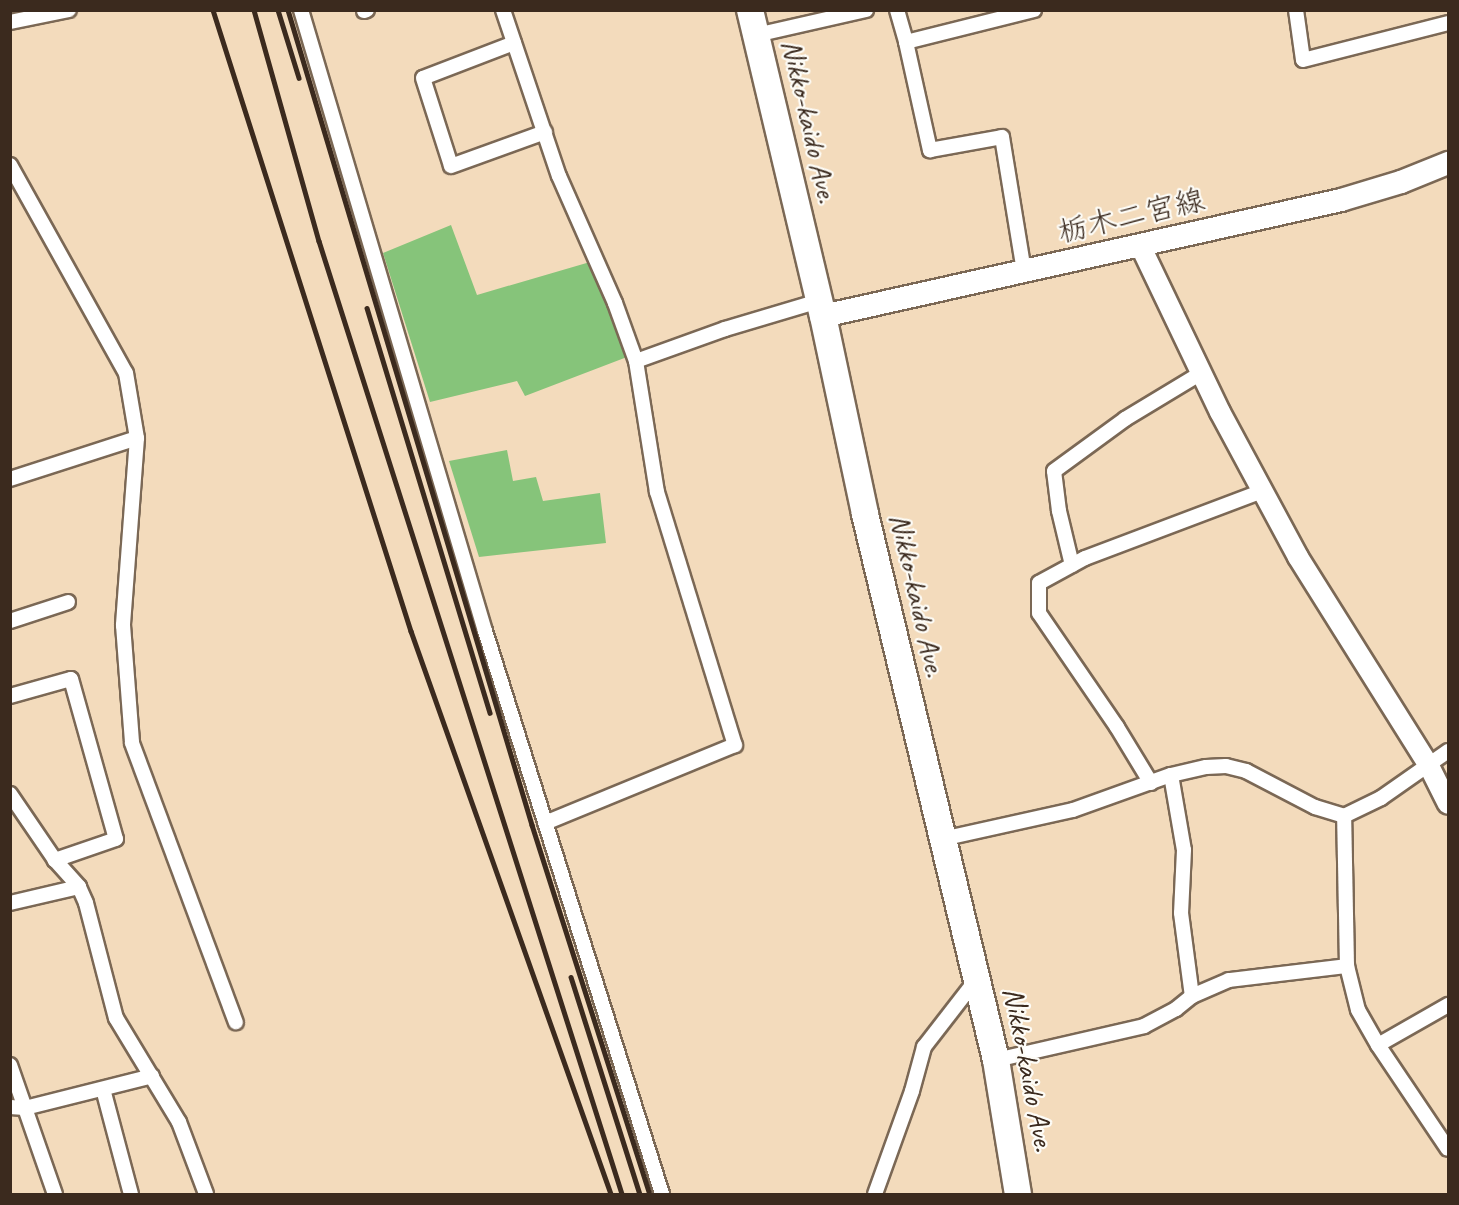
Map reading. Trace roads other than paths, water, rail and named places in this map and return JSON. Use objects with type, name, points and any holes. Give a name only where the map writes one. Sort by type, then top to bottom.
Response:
[{"type":"highway","name":"Nikko-kaido Ave.","points":[[750,10],[821,308],[848,442],[996,1060],[1018,1194]]},
{"type":"main road","name":"栃木二宮線","points":[[821,308],[1024,271],[1341,200],[1401,182],[1449,162]]},
{"type":"street","points":[[10,22],[69,10]]},
{"type":"street","points":[[301,10],[545,823],[662,1194]]},
{"type":"street","points":[[503,10],[559,176],[615,303],[636,361],[657,492],[735,745],[545,823]]},
{"type":"street","points":[[756,35],[866,10]]},
{"type":"street","points":[[897,10],[930,150],[1002,137],[1024,271]]},
{"type":"street","points":[[906,42],[1034,10]]},
{"type":"street","points":[[1296,10],[1303,60],[1449,23]]},
{"type":"street","points":[[514,43],[423,78],[452,166],[545,132]]},
{"type":"street","points":[[10,165],[126,373],[137,438],[123,625],[132,743],[236,1022]]},
{"type":"street","points":[[1140,245],[1201,373],[1304,567],[1429,766],[1449,804]]},
{"type":"street","points":[[636,361],[725,329],[821,308]]},
{"type":"street","points":[[1072,565],[1059,511],[1054,471],[1125,419],[1201,373]]},
{"type":"street","points":[[10,478],[137,438]]},
{"type":"street","points":[[1151,783],[1117,727],[1039,613],[1039,584],[1072,565],[1262,491]]},
{"type":"street","points":[[10,621],[68,602]]},
{"type":"street","points":[[10,696],[70,679],[116,839],[55,860]]},
{"type":"street","points":[[942,839],[1065,813],[1171,775],[1206,767],[1237,768],[1315,807],[1344,816],[1381,798],[1449,751]]},
{"type":"street","points":[[1171,775],[1184,849],[1181,913],[1192,996]]},
{"type":"street","points":[[10,794],[15,811],[79,887],[86,903],[116,1018],[179,1122],[206,1194]]},
{"type":"street","points":[[1344,816],[1347,966],[1358,1010],[1378,1045],[1449,1149]]},
{"type":"street","points":[[10,903],[79,887]]},
{"type":"street","points":[[996,1060],[1144,1026],[1176,1009],[1192,996],[1229,980],[1347,966]]},
{"type":"street","points":[[875,1194],[912,1091],[924,1047],[977,978]]},
{"type":"street","points":[[1378,1045],[1449,1005]]},
{"type":"street","points":[[10,1065],[55,1194]]},
{"type":"street","points":[[10,1107],[25,1108],[152,1076]]},
{"type":"street","points":[[103,1089],[131,1194]]},
{"type":"railway","points":[[213,10],[411,631],[611,1194]]},
{"type":"railway","points":[[254,10],[319,241],[622,1194]]},
{"type":"railway","points":[[278,10],[299,78]]},
{"type":"railway","points":[[288,10],[532,825],[650,1194]]},
{"type":"railway","points":[[367,308],[490,713]]},
{"type":"railway","points":[[571,977],[640,1194]]}]
